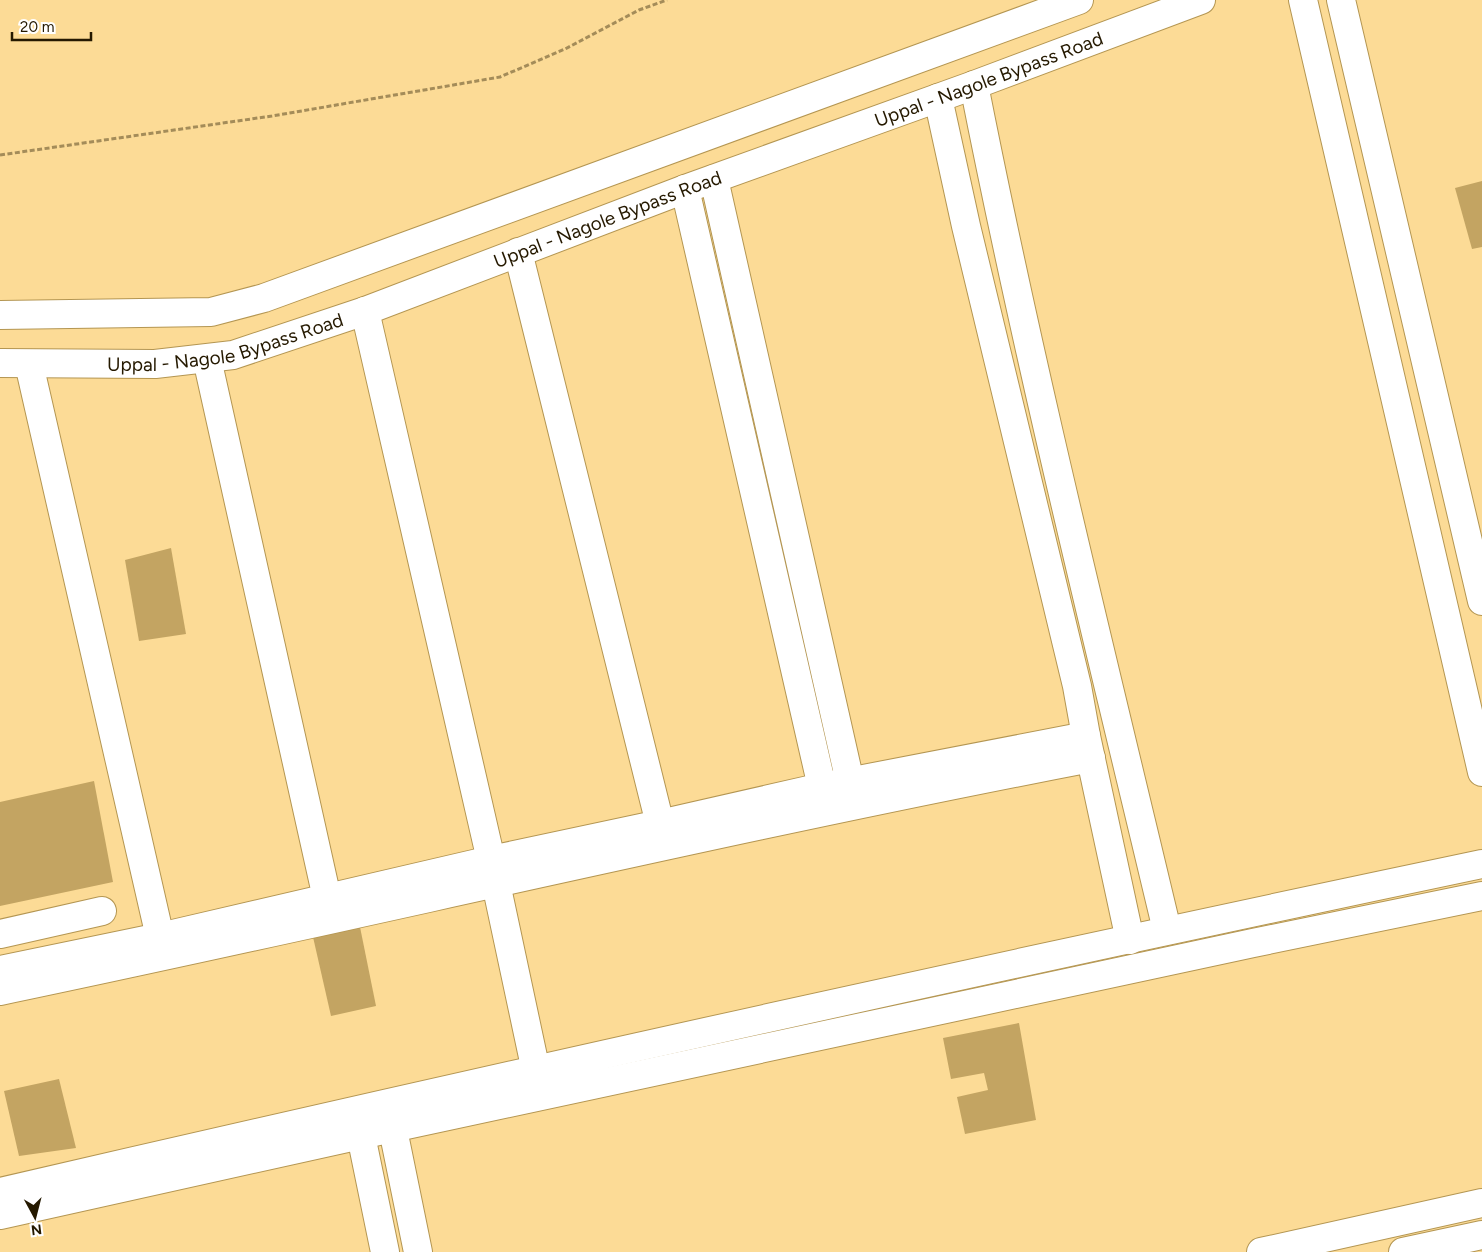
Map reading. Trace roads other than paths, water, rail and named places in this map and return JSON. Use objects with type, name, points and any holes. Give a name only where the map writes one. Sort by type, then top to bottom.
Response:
[{"type":"street","name":"Uppal - Nagole Bypass Road","points":[[0,314],[211,312],[264,298],[1079,0]]},
{"type":"street","name":"Uppal - Nagole Bypass Road","points":[[0,363],[155,364],[206,359],[251,350],[365,311],[685,189],[974,86],[1200,0]]},
{"type":"street","points":[[1303,0],[1482,772]]},
{"type":"street","points":[[1341,0],[1482,601]]},
{"type":"street","points":[[974,86],[1001,220],[1167,930]]},
{"type":"street","points":[[938,98],[966,226],[1077,686],[1130,940]]},
{"type":"street","points":[[714,179],[850,782]]},
{"type":"street","points":[[685,189],[822,787]]},
{"type":"street","points":[[518,252],[660,824]]},
{"type":"street","points":[[365,311],[493,871],[536,1071]]},
{"type":"street","points":[[206,359],[327,898]]},
{"type":"street","points":[[29,364],[160,937]]},
{"type":"street","points":[[0,991],[493,871],[660,824],[822,787],[1089,747]]},
{"type":"street","points":[[0,970],[160,937],[327,898],[493,871],[937,787],[1089,747]]},
{"type":"street","points":[[390,1115],[536,1071],[957,976],[1130,940],[1167,930],[1482,864]]},
{"type":"street","points":[[0,1192],[1482,896]]},
{"type":"street","points":[[0,934],[102,911]]},
{"type":"street","points":[[390,1115],[418,1252]]},
{"type":"street","points":[[0,1215],[358,1122]]},
{"type":"street","points":[[358,1122],[385,1252]]},
{"type":"street","points":[[1261,1252],[1482,1203]]},
{"type":"street","points":[[1403,1252],[1482,1235]]}]
